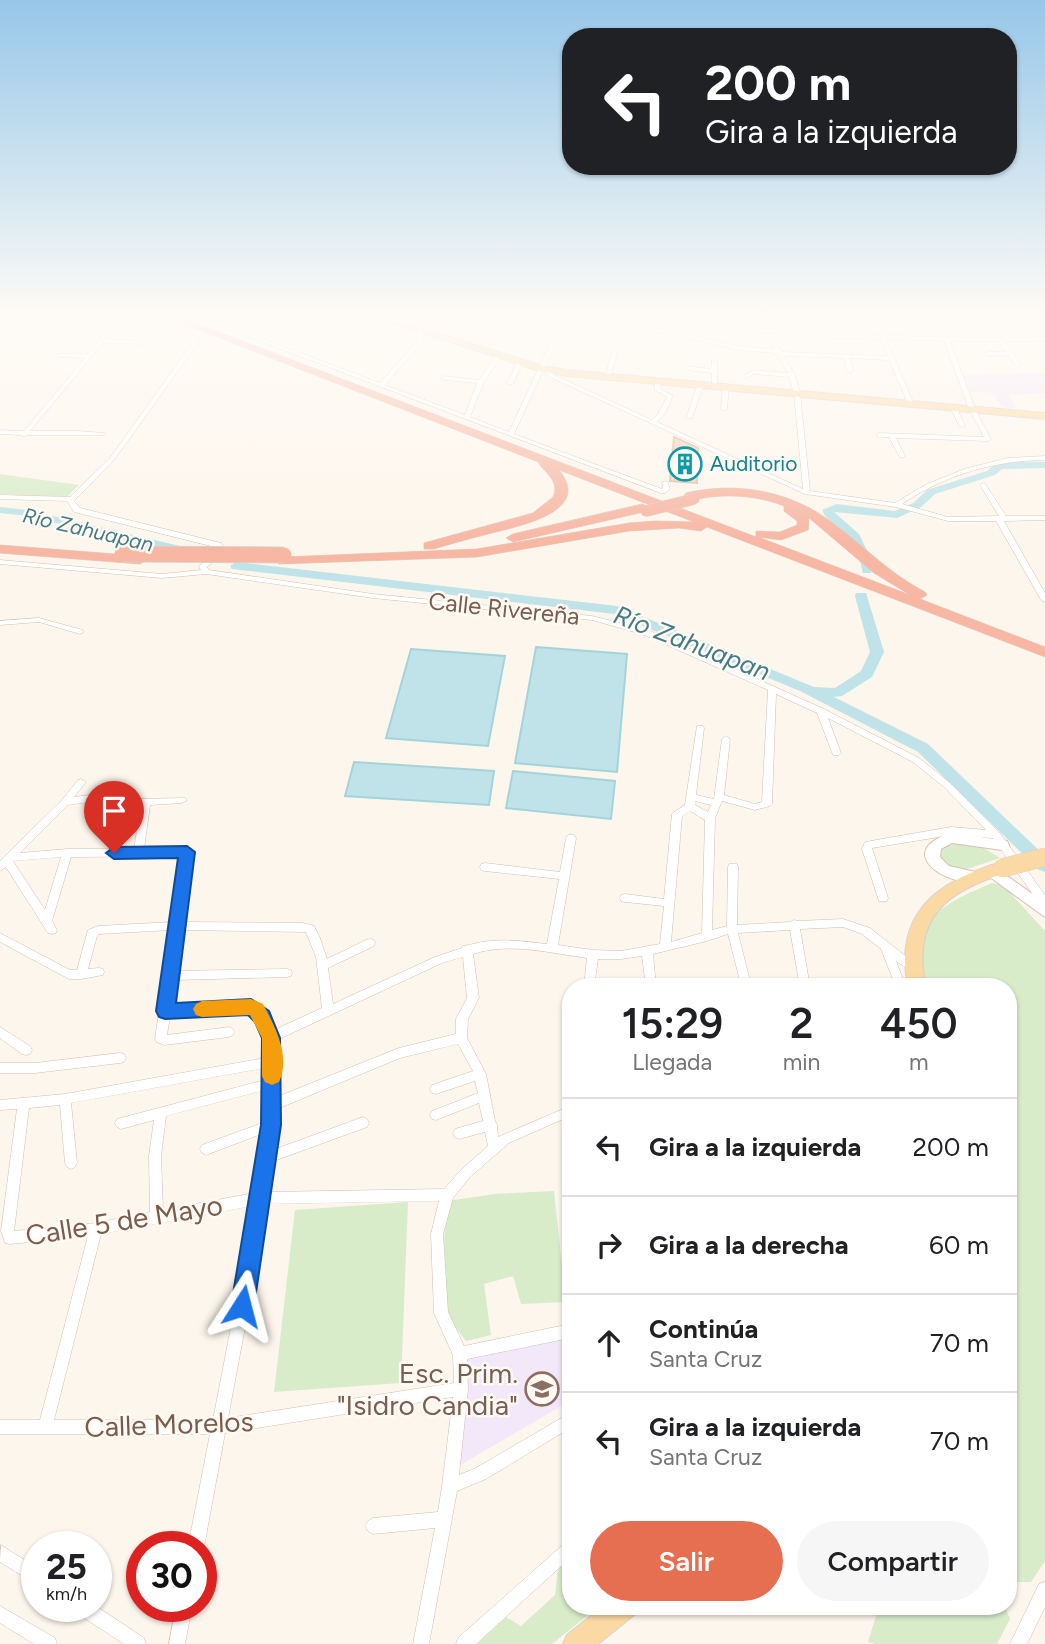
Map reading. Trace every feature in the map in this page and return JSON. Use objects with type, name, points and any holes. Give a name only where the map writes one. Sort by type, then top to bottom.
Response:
[{"type":"highway","points":[[363,391],[536,457],[1045,640]]},
{"type":"highway","points":[[367,391],[755,536],[1045,652]]},
{"type":"highway","points":[[391,551],[460,539],[538,516],[552,508],[561,499],[564,487],[555,473],[536,457]]},
{"type":"highway","points":[[450,553],[504,544],[718,491],[740,491],[783,500],[828,525],[881,572],[922,596]]},
{"type":"highway","points":[[0,549],[162,560],[284,558],[504,550],[663,525],[694,526],[755,536],[781,536],[803,527],[804,520],[796,511],[758,498],[724,495],[692,497]]},
{"type":"highway","points":[[0,543],[122,554],[284,558],[476,545],[644,509]]},
{"type":"main road","points":[[772,391],[1045,416]]},
{"type":"main road","points":[[975,877],[945,871],[933,858],[934,846],[951,838],[999,840]]},
{"type":"main road","points":[[915,978],[917,928],[933,906],[953,889],[975,877],[1045,857]]},
{"type":"main road","points":[[997,869],[1045,911]]},
{"type":"main road","points":[[576,1644],[613,1615]]},
{"type":"street","points":[[24,435],[60,391]]},
{"type":"street","points":[[0,498],[70,500],[112,459],[161,391]]},
{"type":"street","points":[[394,391],[663,492],[667,489],[665,482]]},
{"type":"street","points":[[467,417],[478,391]]},
{"type":"street","points":[[511,435],[532,391]]},
{"type":"street","points":[[591,391],[807,493],[898,505],[948,519],[1045,518]]},
{"type":"street","points":[[653,422],[661,415],[670,396],[659,391]]},
{"type":"street","points":[[689,418],[699,391]]},
{"type":"street","points":[[722,391],[724,409]]},
{"type":"street","points":[[905,391],[911,404]]},
{"type":"street","points":[[879,435],[988,439],[965,391]]},
{"type":"street","points":[[797,393],[807,493]]},
{"type":"street","points":[[954,408],[962,426]]},
{"type":"street","points":[[0,432],[24,435],[72,431],[103,434]]},
{"type":"street","points":[[892,436],[902,456]]},
{"type":"street","points":[[898,505],[925,486],[995,463],[1021,457],[1045,458]]},
{"type":"street","points":[[983,485],[1045,600]]},
{"type":"street","points":[[70,500],[76,510],[218,545],[222,550],[203,567],[205,572]]},
{"type":"street","name":"Calle Rivereña","points":[[0,562],[162,576],[205,572],[373,596],[592,618],[645,632],[821,711],[916,760],[947,785],[999,840],[1045,903]]},
{"type":"street","points":[[0,623],[38,620],[80,632]]},
{"type":"street","points":[[665,948],[677,814],[691,802],[716,800],[755,807],[767,804],[772,690]]},
{"type":"street","points":[[821,711],[836,753]]},
{"type":"street","points":[[691,802],[700,728]]},
{"type":"street","points":[[707,937],[710,818],[716,800],[726,738]]},
{"type":"street","points":[[6,862],[81,782]]},
{"type":"street","points":[[65,802],[82,798],[114,801],[182,800]]},
{"type":"street","points":[[138,853],[146,801]]},
{"type":"street","points":[[691,802],[710,818]]},
{"type":"street","points":[[884,898],[867,849],[873,843],[951,831],[999,840]]},
{"type":"street","points":[[552,948],[570,838]]},
{"type":"street","points":[[6,862],[67,853],[187,852],[161,1039],[229,1032]]},
{"type":"street","points":[[6,862],[49,926],[67,853]]},
{"type":"street","points":[[485,867],[563,876]]},
{"type":"street","points":[[733,867],[732,929],[744,977]]},
{"type":"street","points":[[625,898],[668,903]]},
{"type":"street","points":[[271,1038],[467,949],[511,944],[593,954],[647,951],[732,929],[843,922],[866,932],[913,968]]},
{"type":"street","points":[[794,923],[803,978]]},
{"type":"street","points":[[81,975],[94,931],[176,926],[310,929],[322,966],[328,1010]]},
{"type":"street","points":[[0,937],[69,975],[99,972]]},
{"type":"street","points":[[322,966],[370,943]]},
{"type":"street","points":[[885,946],[897,978]]},
{"type":"street","points":[[467,949],[473,998],[462,1019],[461,1038],[480,1074],[494,1148]]},
{"type":"street","points":[[647,951],[650,978]]},
{"type":"street","points":[[590,978],[593,954]]},
{"type":"street","points":[[169,976],[287,973]]},
{"type":"street","points":[[165,1011],[251,1007],[262,1017],[271,1038],[271,1125],[199,1531]]},
{"type":"street","points":[[0,1032],[26,1050]]},
{"type":"street","points":[[272,1105],[399,1053],[461,1038]]},
{"type":"street","points":[[0,1068],[35,1068],[120,1058]]},
{"type":"street","points":[[0,1105],[65,1099],[271,1062]]},
{"type":"street","points":[[436,1089],[480,1074]]},
{"type":"street","points":[[121,1123],[272,1083]]},
{"type":"street","points":[[436,1115],[485,1095]]},
{"type":"street","points":[[65,1099],[71,1163]]},
{"type":"street","name":"Calle 5 de Mayo","points":[[24,1103],[7,1231],[9,1238],[96,1228],[260,1198],[447,1195]]},
{"type":"street","points":[[157,1217],[155,1156],[161,1112]]},
{"type":"street","points":[[421,1644],[450,1486],[461,1389],[460,1354],[441,1312],[437,1234],[447,1195],[505,1139],[562,1114]]},
{"type":"street","points":[[266,1158],[363,1123]]},
{"type":"street","points":[[206,1149],[271,1125]]},
{"type":"street","points":[[460,1133],[491,1125]]},
{"type":"street","points":[[45,1428],[96,1228]]},
{"type":"street","points":[[460,1354],[562,1333]]},
{"type":"street","name":"Calle Morelos","points":[[0,1427],[219,1427],[461,1389]]},
{"type":"street","points":[[450,1486],[481,1474],[562,1425]]},
{"type":"street","points":[[373,1526],[444,1519]]},
{"type":"street","points":[[1,1553],[21,1566]]},
{"type":"street","points":[[464,1644],[562,1555]]},
{"type":"street","points":[[1018,1644],[1045,1590]]},
{"type":"street","points":[[0,1614],[49,1644]]},
{"type":"street","points":[[105,1622],[138,1644]]},
{"type":"street","points":[[177,1644],[181,1622]]},
{"type":"shaded area","points":[[1045,391],[1045,393],[1007,395],[1017,408],[1002,407],[993,393],[970,392]]},
{"type":"shaded area","name":"Esc. Prim. \"Isidro Candia\"","points":[[562,1338],[562,1406],[455,1468],[465,1356]]},
{"type":"green space","points":[[0,474],[79,485],[66,498],[0,494]]},
{"type":"green space","points":[[958,843],[982,847],[1000,858],[967,869],[951,870],[939,860],[940,848]]},
{"type":"green space","points":[[992,883],[1003,885],[1045,931],[1045,1561],[1031,1582],[1017,1582],[1017,978],[921,978],[920,944],[926,927],[940,910]]},
{"type":"green space","points":[[554,1191],[562,1265],[562,1302],[521,1304],[513,1276],[484,1284],[491,1335],[466,1341],[448,1318],[444,1242],[447,1201],[495,1194]]},
{"type":"green space","points":[[408,1202],[401,1383],[274,1392],[295,1210]]},
{"type":"green space","points":[[562,1563],[562,1615],[588,1615],[552,1644],[477,1644],[506,1617],[521,1626],[555,1595],[558,1567]]},
{"type":"green space","points":[[876,1615],[1008,1615],[1010,1619],[997,1644],[868,1642]]},
{"type":"water","points":[[536,647],[627,654],[617,772],[515,763]]},
{"type":"water","points":[[411,649],[505,656],[488,746],[386,738]]},
{"type":"water","points":[[354,762],[494,771],[489,805],[345,796]]},
{"type":"water","points":[[513,771],[615,781],[611,819],[506,808]]},
{"type":"building","name":"Auditorio","points":[[674,437],[698,448],[697,483],[670,481]]},
{"type":"waterway","points":[[867,570],[868,565],[855,536],[845,525],[830,516],[828,510],[837,507],[897,515],[917,505],[931,492],[991,473],[999,466],[1045,465]]},
{"type":"waterway","name":"Río Zahuapan","points":[[0,510],[28,513],[176,549]]},
{"type":"waterway","name":"Río Zahuapan","points":[[236,566],[617,610],[805,688],[923,748],[1045,866]]},
{"type":"waterway","points":[[818,690],[837,693],[867,674],[877,652],[861,596]]},
{"type":"slow traffic","points":[[202,1009],[257,1009],[271,1038],[272,1076]]},
{"type":"place","name":"Auditorio","points":[[685,464]]},
{"type":"place","name":"Esc. Prim. \"Isidro Candia\"","points":[[542,1389]]},
{"type":"route","points":[[114,853],[187,852],[165,1011],[251,1007],[257,1009],[271,1038],[271,1125],[242,1306]]}]
